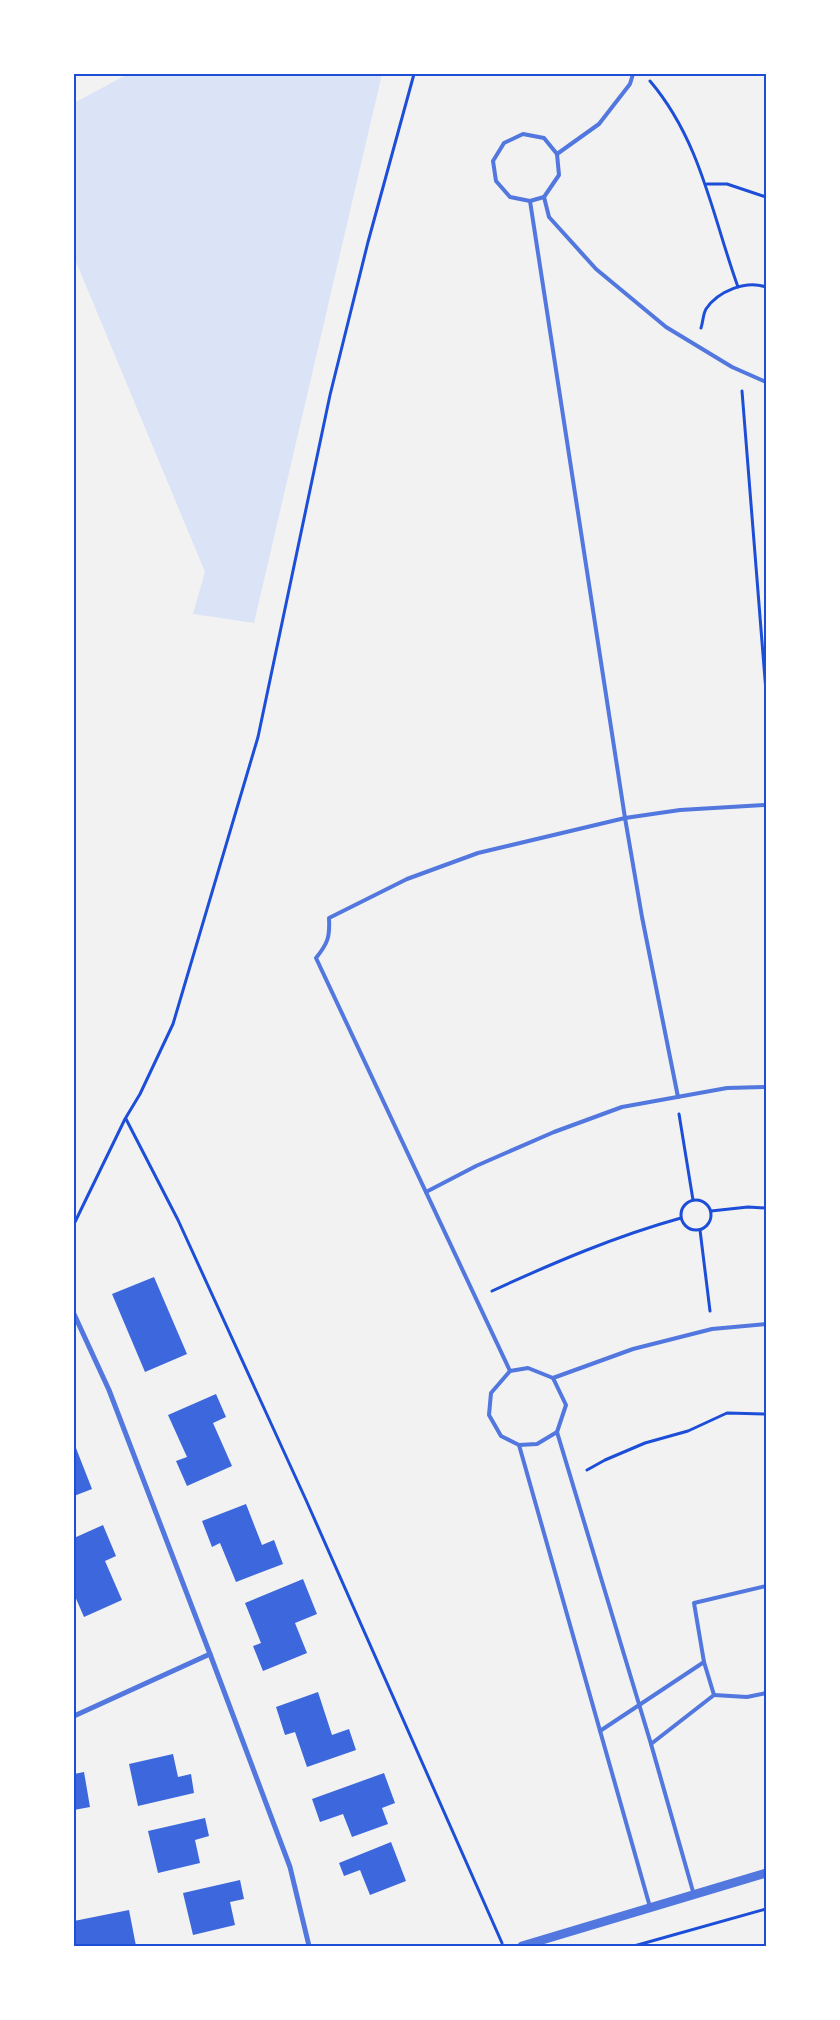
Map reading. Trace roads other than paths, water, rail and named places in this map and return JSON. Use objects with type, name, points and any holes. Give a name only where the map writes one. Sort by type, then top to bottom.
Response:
[{"type":"street","points":[[74,1314],[109,1390],[290,1868],[309,1946]]},
{"type":"street","points":[[74,1716],[210,1654]]},
{"type":"street","points":[[522,1946],[766,1873]]},
{"type":"lane","points":[[557,154],[599,124],[630,84],[633,74]]},
{"type":"lane","points":[[523,134],[544,138],[557,154],[559,175],[544,197],[530,201],[510,197],[496,181],[494,161],[497,155],[504,143],[523,134]]},
{"type":"lane","points":[[544,197],[549,217],[596,269],[666,327],[740,371],[766,382]]},
{"type":"lane","points":[[530,201],[625,818],[642,917],[678,1097]]},
{"type":"lane","points":[[510,1370],[316,958],[326,946],[329,933],[329,918],[407,879],[478,854],[625,818],[680,810],[766,805]]},
{"type":"lane","points":[[426,1192],[476,1166],[554,1132],[622,1107],[727,1088],[766,1087]]},
{"type":"lane","points":[[557,1432],[537,1444],[519,1445],[501,1436],[489,1415],[491,1393],[510,1370],[528,1368],[553,1378],[633,1349],[712,1329],[766,1324]]},
{"type":"lane","points":[[553,1378],[566,1405],[557,1432],[651,1744],[694,1896]]},
{"type":"lane","points":[[519,1445],[650,1907]]},
{"type":"lane","points":[[714,1696],[704,1662],[694,1603],[766,1586]]},
{"type":"lane","points":[[600,1730],[704,1662]]},
{"type":"lane","points":[[651,1744],[714,1696],[747,1697],[766,1693]]}]
